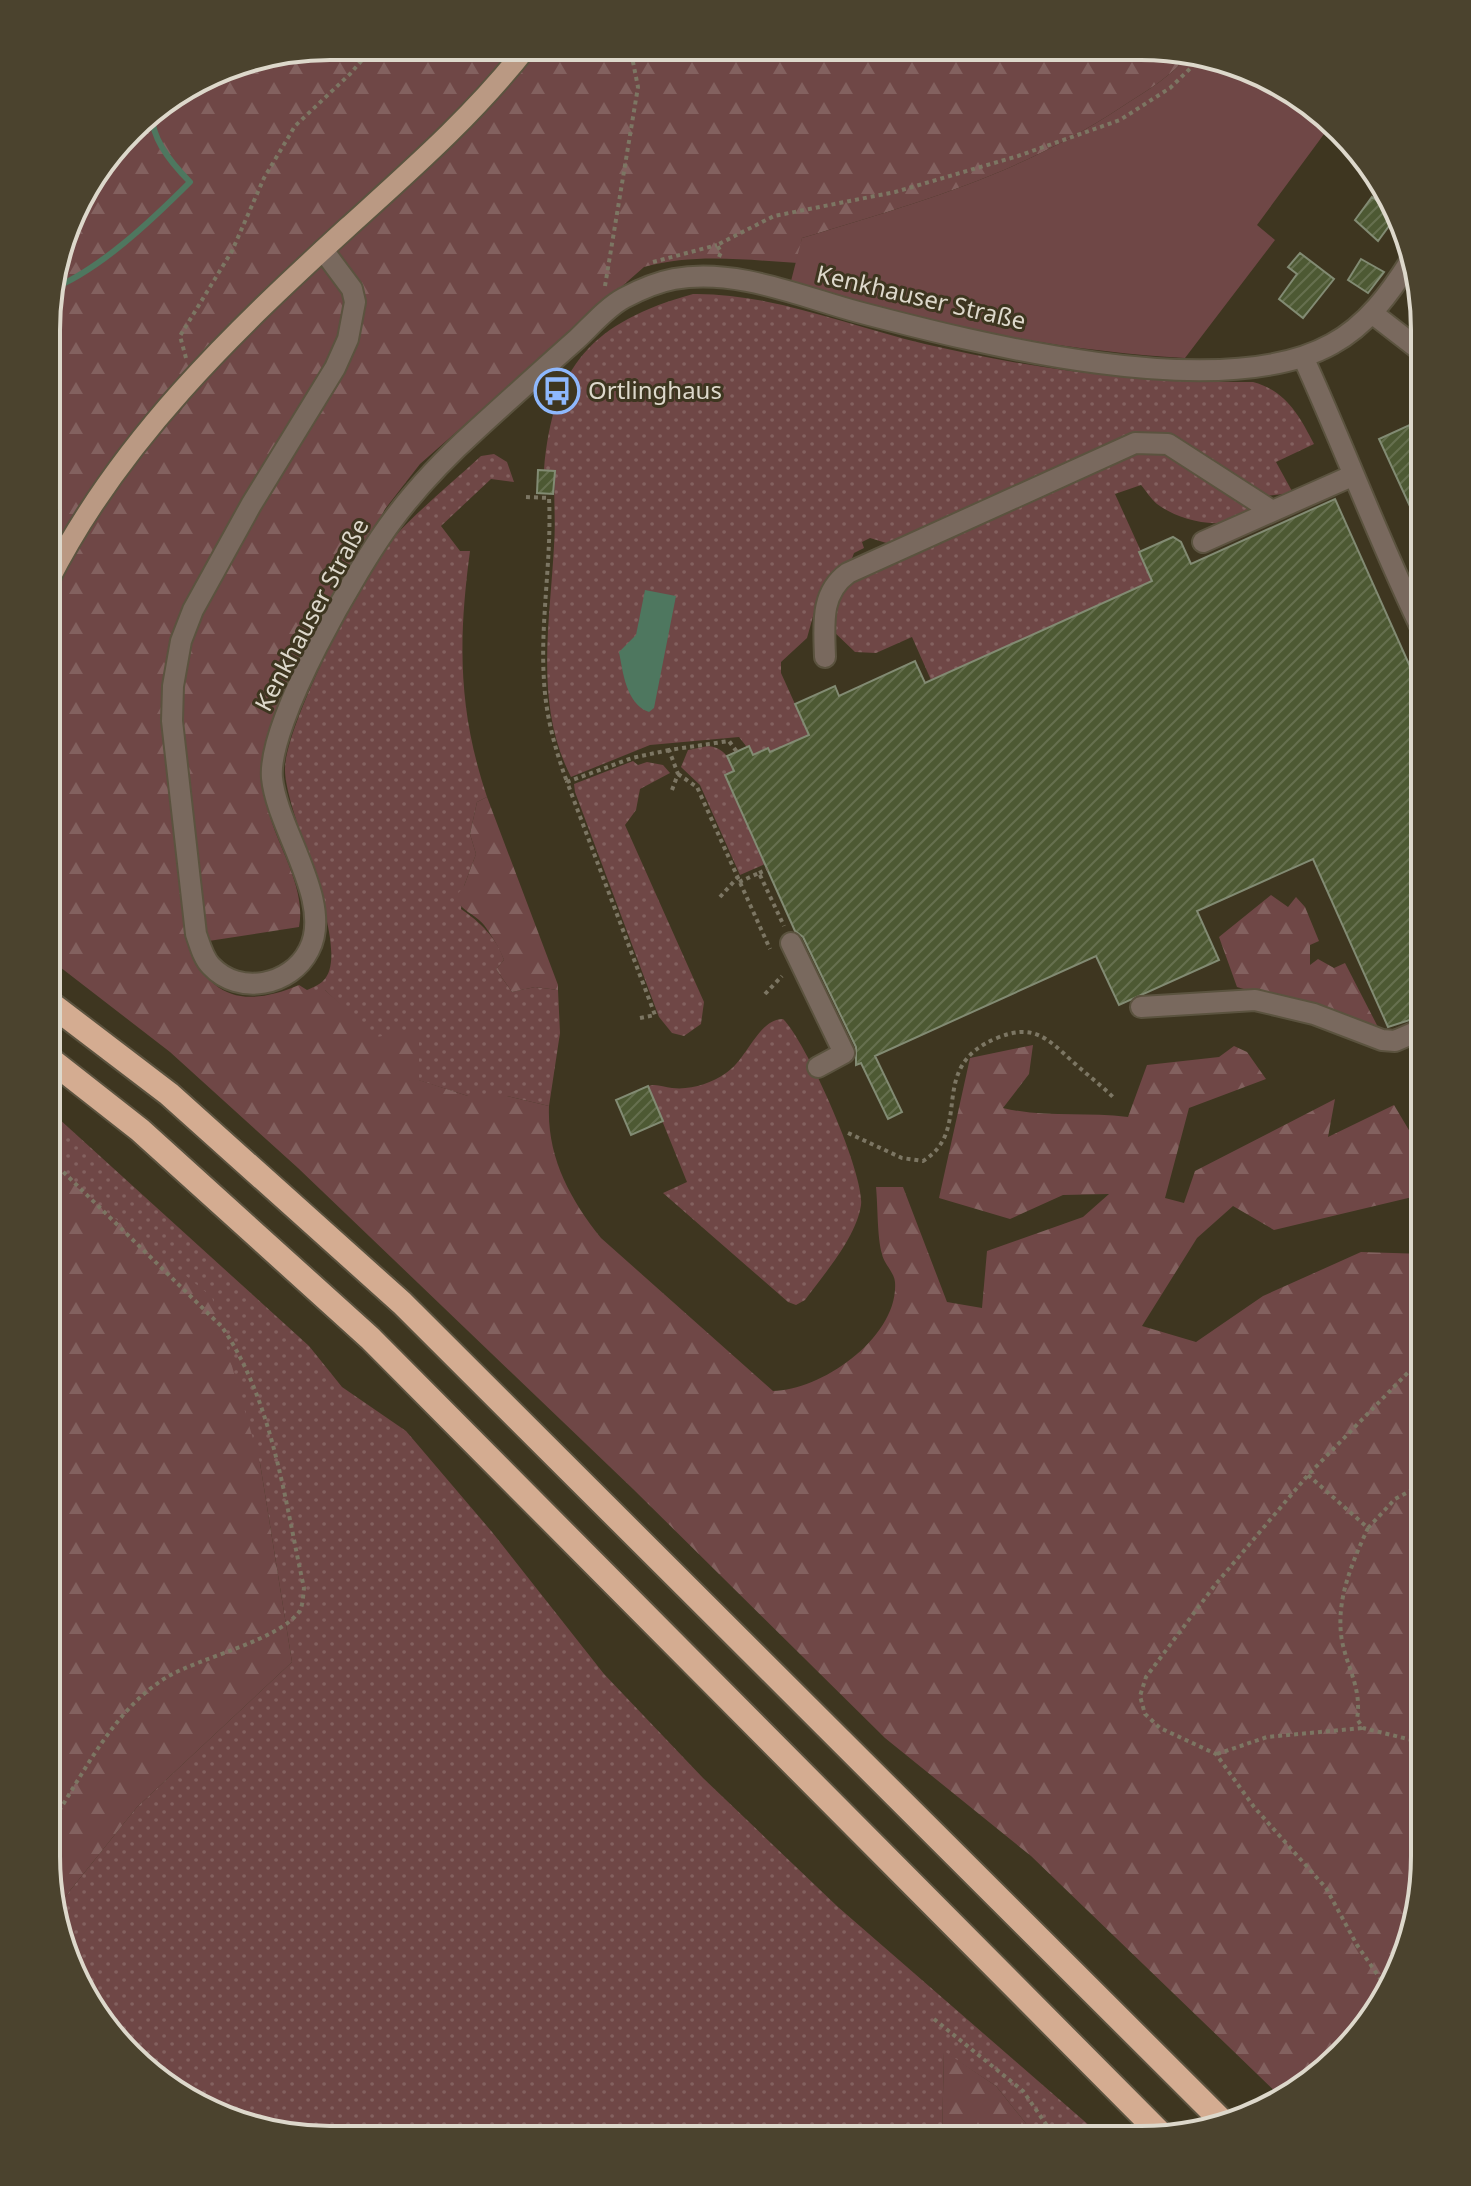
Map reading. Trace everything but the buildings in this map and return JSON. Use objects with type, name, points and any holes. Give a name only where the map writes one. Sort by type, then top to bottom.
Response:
[{"type":"highway","points":[[60,1011],[169,1094],[402,1303],[1216,2115]]},
{"type":"highway","points":[[60,1067],[140,1130],[370,1338],[1152,2125]]},
{"type":"main road","points":[[60,577],[108,481],[191,379],[451,131],[515,61]]},
{"type":"street","name":"Kenkhauser Straße","points":[[323,250],[352,289],[355,302],[348,339],[335,368],[251,505],[193,610],[181,641],[173,686],[172,721],[196,934],[207,962],[223,977],[242,983],[279,979],[299,965],[311,947],[315,921],[311,894],[279,809],[272,781],[272,759],[281,726],[318,650],[389,524],[452,452],[621,299],[672,280],[741,279],[953,335],[1103,362],[1219,370],[1303,357],[1343,337],[1372,313],[1404,269]]},
{"type":"street","points":[[1372,313],[1411,343]]},
{"type":"street","points":[[1303,357],[1369,516],[1411,606]]},
{"type":"street","points":[[825,657],[827,599],[842,578],[1135,443],[1168,444],[1237,485],[1272,511]]},
{"type":"street","points":[[1203,542],[1354,475]]},
{"type":"street","points":[[789,937],[844,1053],[818,1067]]},
{"type":"street","points":[[1141,1007],[1180,1002],[1268,1001],[1395,1041],[1411,1034]]},
{"type":"path","points":[[191,379],[180,336],[232,251],[264,178],[295,126],[361,61]]},
{"type":"path","points":[[616,283],[604,290],[638,87],[633,61]]},
{"type":"path","points":[[650,264],[661,257],[717,245],[774,216],[816,205],[895,192],[1018,156],[1120,120],[1170,88],[1193,65]]},
{"type":"path","points":[[717,245],[721,252],[713,269],[718,278]]},
{"type":"path","points":[[526,497],[549,498],[551,542],[543,679],[551,733],[655,1015],[640,1018]]},
{"type":"path","points":[[567,782],[632,758],[669,750],[729,741],[737,752]]},
{"type":"path","points":[[669,750],[678,774],[697,787],[771,951]]},
{"type":"path","points":[[672,790],[678,774]]},
{"type":"path","points":[[720,897],[738,880],[768,869]]},
{"type":"path","points":[[759,873],[789,937]]},
{"type":"path","points":[[765,994],[784,978],[777,964]]},
{"type":"path","points":[[848,1133],[902,1158],[923,1161],[945,1143],[957,1072],[966,1056],[978,1045],[1025,1030],[1048,1037],[1114,1098]]},
{"type":"path","points":[[60,1169],[222,1327],[243,1358],[276,1460],[304,1588],[301,1609],[285,1626],[168,1676],[140,1697],[110,1731],[60,1809]]},
{"type":"path","points":[[1381,1979],[1357,1945],[1326,1888],[1254,1807],[1216,1754],[1160,1728],[1145,1714],[1140,1696],[1146,1677],[1215,1585],[1308,1475],[1410,1370]]},
{"type":"path","points":[[1308,1475],[1368,1528]]},
{"type":"path","points":[[1363,1728],[1357,1719],[1361,1697],[1342,1642],[1341,1618],[1347,1574],[1368,1528],[1395,1499],[1410,1491]]},
{"type":"path","points":[[1216,1754],[1267,1737],[1363,1728],[1410,1740]]},
{"type":"path","points":[[934,2019],[1023,2091],[1047,2126]]},
{"type":"green space","points":[[1141,60],[1181,63],[1150,89],[1046,151],[928,199],[802,238],[798,263],[701,259],[644,267],[420,464],[385,509],[266,739],[263,770],[266,801],[294,880],[300,911],[299,927],[189,944],[208,978],[232,994],[263,996],[299,985],[307,990],[325,990],[377,1037],[419,1029],[419,1080],[468,1096],[507,1096],[549,1106],[549,1125],[556,1160],[570,1193],[601,1238],[773,1391],[792,1389],[834,1371],[871,1341],[884,1322],[893,1302],[895,1282],[880,1247],[876,1187],[903,1187],[947,1302],[982,1308],[987,1251],[1083,1217],[1109,1194],[1063,1195],[1010,1219],[939,1198],[970,1058],[1033,1045],[1029,1074],[1003,1108],[1034,1113],[1128,1117],[1147,1065],[1219,1057],[1234,1046],[1247,1052],[1266,1079],[1189,1108],[1165,1198],[1184,1203],[1195,1171],[1335,1099],[1328,1137],[1394,1105],[1410,1133],[1410,1197],[1274,1230],[1233,1206],[1197,1238],[1142,1326],[1196,1342],[1263,1296],[1361,1252],[1410,1254],[1410,1873],[1406,1909],[1397,1943],[1365,2006],[1344,2034],[1305,2070],[1274,2091],[1031,1856],[885,1738],[633,1489],[298,1168],[170,1052],[60,967],[62,295],[74,243],[96,195],[139,139],[195,96],[227,81],[277,65],[313,61]]},
{"type":"green space","points":[[1181,63],[1211,69],[1244,81],[1276,96],[1325,133],[1257,225],[1275,240],[1185,358],[1088,349],[985,333],[884,310],[791,281],[802,238],[928,199],[1007,169],[1084,130],[1150,89]]},
{"type":"green space","points":[[693,294],[722,295],[781,305],[925,344],[1047,368],[1169,380],[1253,382],[1283,398],[1297,414],[1314,444],[1276,462],[1293,493],[1266,496],[1155,436],[893,545],[870,538],[862,542],[864,548],[854,553],[851,561],[829,578],[820,591],[807,638],[781,662],[781,673],[809,735],[770,753],[768,748],[753,755],[739,737],[650,745],[571,777],[559,750],[548,693],[548,634],[555,537],[555,471],[544,470],[549,434],[568,376],[584,354],[604,335],[628,319]]},
{"type":"green space","points":[[1137,449],[1172,453],[1249,508],[1231,521],[1205,522],[1178,516],[1167,510],[1155,502],[1141,485],[1115,494],[1154,580],[931,680],[912,637],[876,653],[855,652],[832,630],[835,592],[844,583]]},
{"type":"green space","points":[[494,454],[507,462],[514,482],[491,479],[441,526],[460,551],[470,551],[462,645],[463,675],[470,735],[487,797],[477,802],[470,834],[476,854],[464,886],[461,909],[481,925],[497,945],[504,960],[496,969],[512,992],[535,987],[558,990],[560,1033],[549,1106],[507,1096],[468,1096],[418,1080],[325,990],[307,990],[323,981],[331,965],[331,941],[316,881],[295,818],[285,770],[288,749],[312,685],[347,612],[383,553],[406,525],[481,456]]},
{"type":"green space","points":[[708,746],[722,751],[730,761],[734,771],[726,775],[765,864],[740,875],[700,785],[681,767],[688,750]]},
{"type":"green space","points":[[633,761],[638,765],[647,762],[663,765],[670,773],[640,789],[636,810],[625,825],[704,1002],[701,1024],[684,1036],[672,1033],[659,1017],[575,792],[574,784]]},
{"type":"green space","points":[[487,797],[558,990],[535,987],[512,992],[496,969],[504,960],[495,942],[484,925],[455,897],[464,886],[476,854],[470,834],[477,802]]},
{"type":"green space","points":[[1271,895],[1288,907],[1296,897],[1305,907],[1319,941],[1310,945],[1310,965],[1318,959],[1334,968],[1345,963],[1379,1029],[1237,987],[1219,937]]},
{"type":"green space","points":[[783,1019],[805,1053],[832,1109],[854,1166],[861,1205],[853,1230],[838,1255],[805,1300],[796,1305],[788,1302],[663,1193],[687,1182],[648,1086],[686,1088],[713,1080],[733,1067],[766,1026]]},
{"type":"green space","points":[[60,1120],[309,1346],[342,1387],[406,1431],[492,1532],[604,1674],[703,1778],[838,1907],[1090,2126],[1028,2126],[996,2086],[944,2052],[942,2126],[295,2124],[260,2117],[227,2105],[195,2090],[166,2070],[139,2047],[96,1991],[69,1926],[64,1898],[137,1807],[292,1662],[260,1463],[60,1181]]},
{"type":"green space","points":[[60,1174],[212,1297],[260,1463],[292,1662],[137,1807],[64,1898],[60,1856]]},
{"type":"green space","points":[[944,2051],[996,2086],[1028,2126],[942,2126]]},
{"type":"shaded area","points":[[645,590],[676,596],[654,708],[649,712],[630,695],[619,652],[636,635]]},
{"type":"waterway","points":[[64,283],[106,257],[190,182],[170,159],[153,126]]},
{"type":"place","name":"Ortlinghaus","points":[[557,391]]}]
